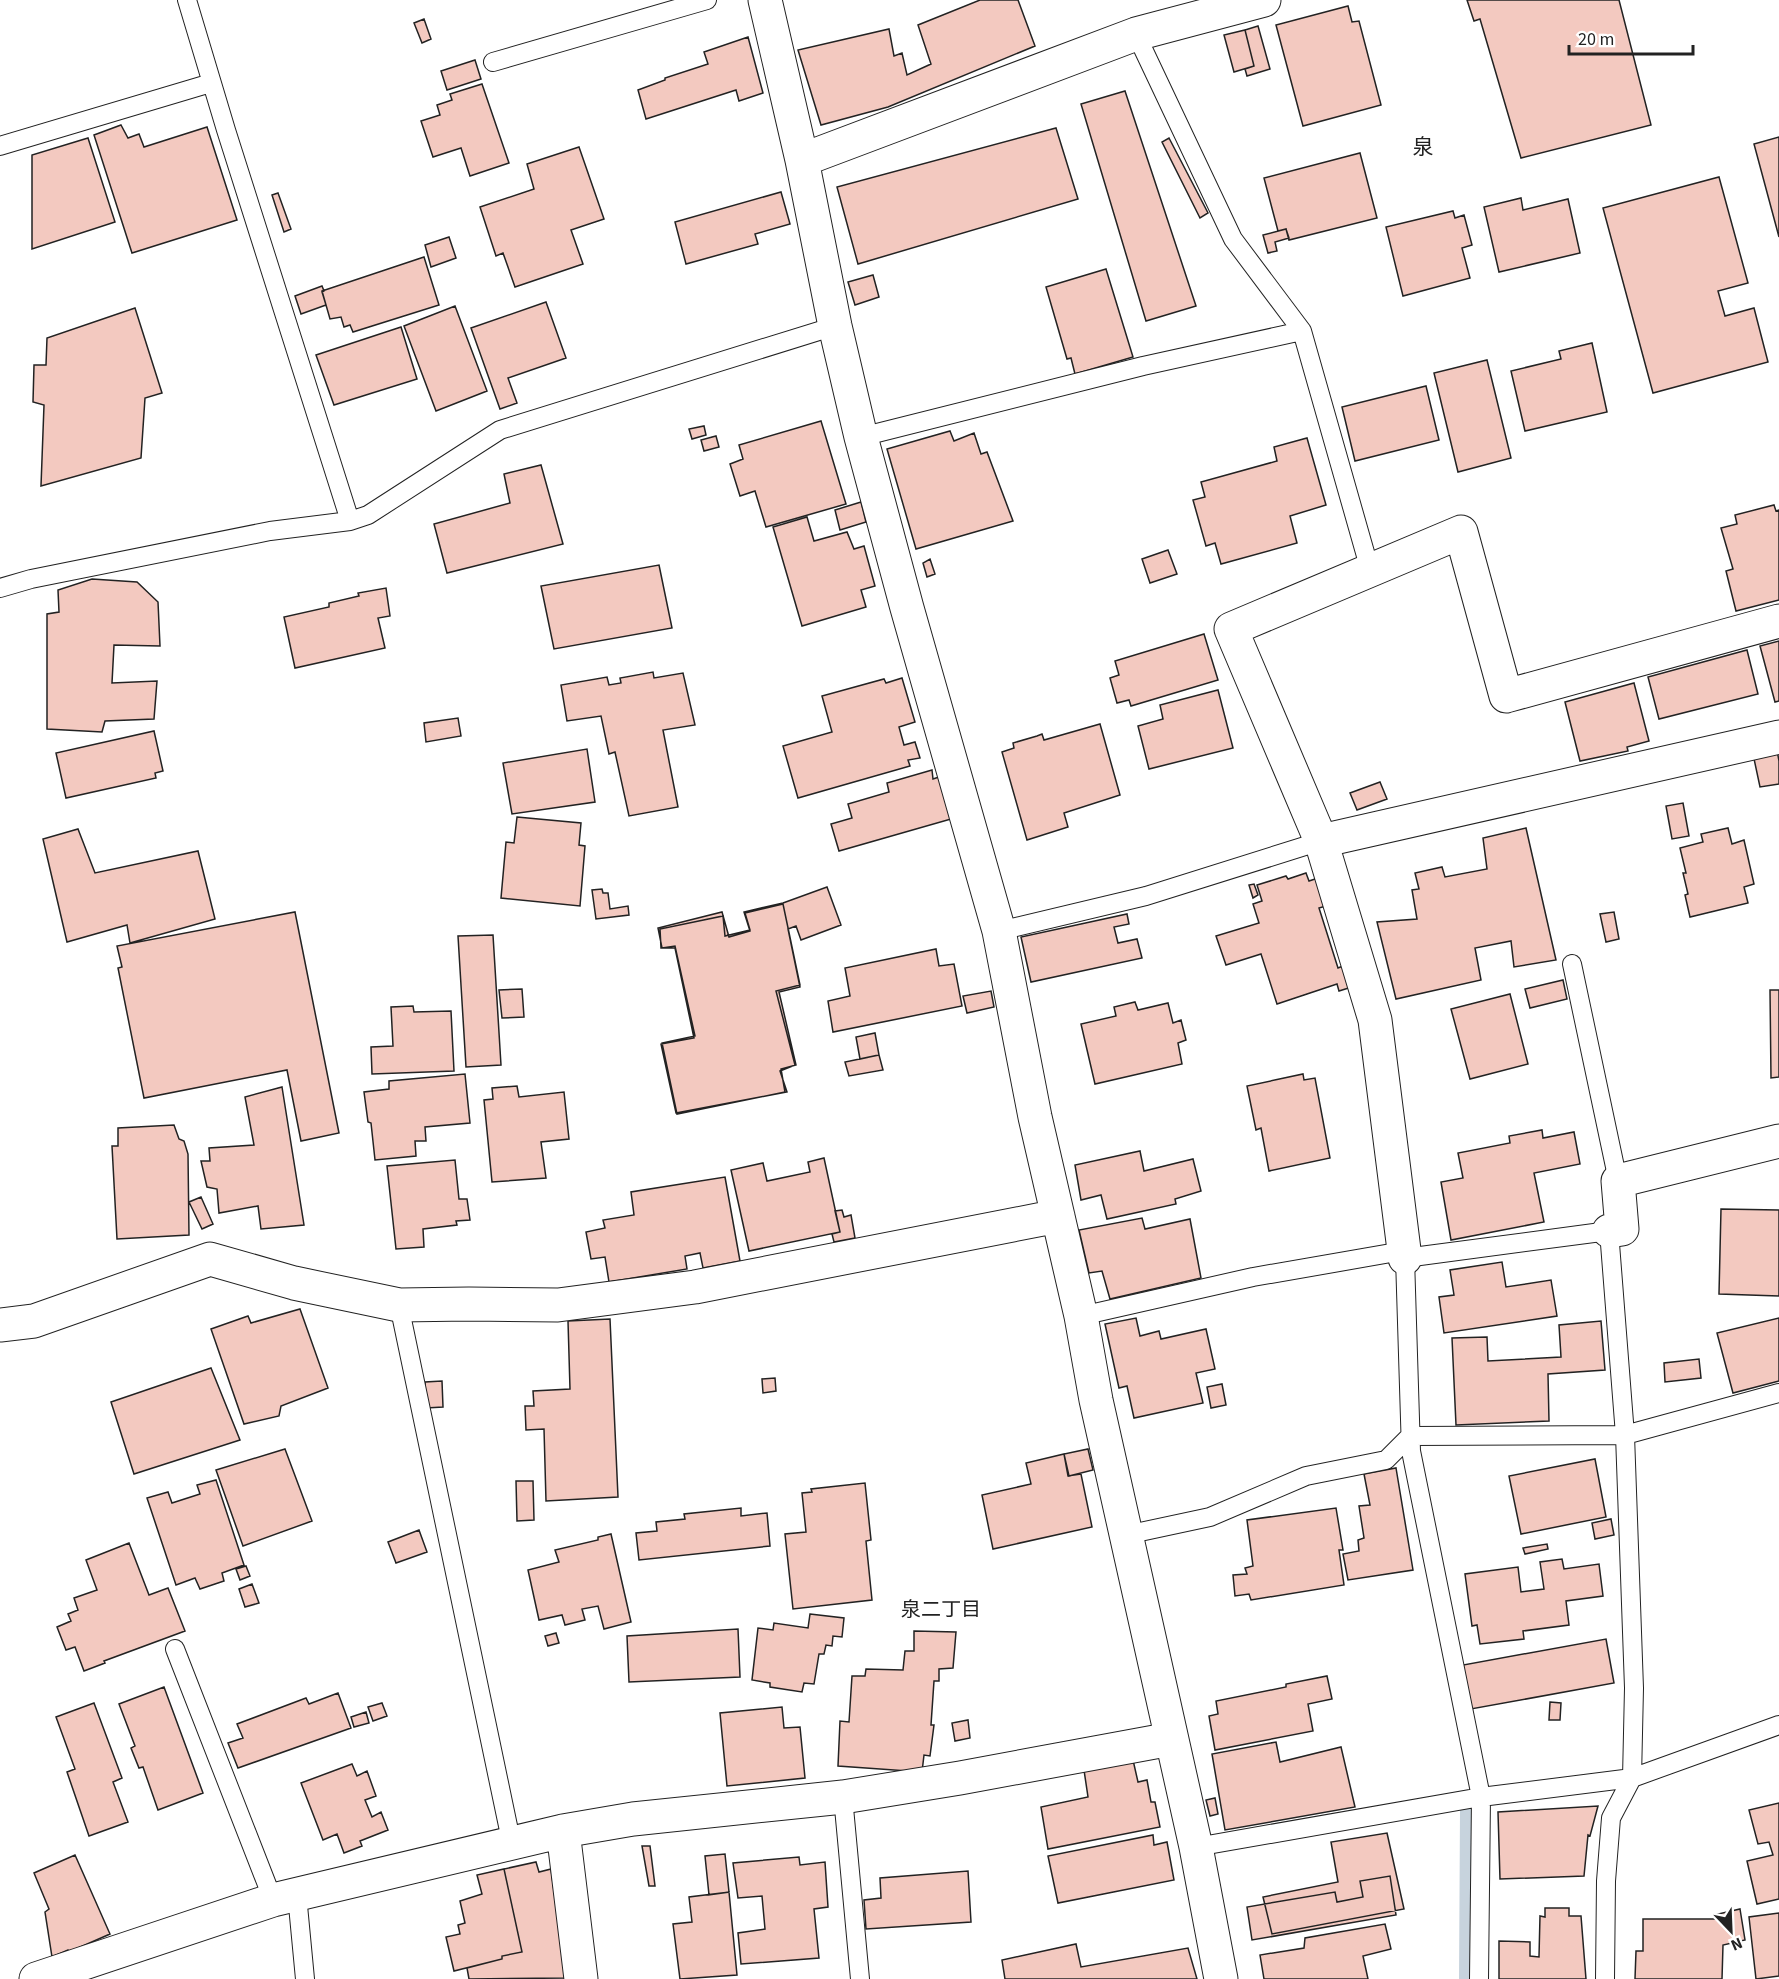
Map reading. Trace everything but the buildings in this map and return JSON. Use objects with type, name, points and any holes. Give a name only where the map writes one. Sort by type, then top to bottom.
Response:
[{"type":"street","points":[[765,0],[802,160],[835,326],[861,437],[999,931],[1035,1117],[1081,1316],[1096,1400],[1196,1847],[1221,1979]]},
{"type":"street","points":[[802,160],[1136,34],[1264,0]]},
{"type":"street","points":[[1404,1258],[1375,1020],[1321,841],[1231,629],[1461,532],[1506,696],[1779,621]]},
{"type":"street","points":[[1321,841],[1779,737]]},
{"type":"street","points":[[1609,1231],[1622,1229],[1618,1181],[1779,1141]]},
{"type":"street","points":[[0,1324],[34,1321],[210,1259],[294,1283],[399,1305],[558,1305],[695,1287],[1058,1216]]},
{"type":"street","points":[[36,1979],[285,1897],[563,1832],[633,1819],[843,1797],[960,1778],[1171,1738]]},
{"type":"street","points":[[563,1832],[581,1979]]},
{"type":"lane","points":[[187,0],[211,83],[350,521]]},
{"type":"lane","points":[[494,62],[707,0]]},
{"type":"lane","points":[[1136,34],[1233,239],[1302,331],[1370,570]]},
{"type":"lane","points":[[0,146],[211,83]]},
{"type":"lane","points":[[0,588],[31,579],[270,531],[350,521],[368,514],[500,430],[835,326]]},
{"type":"lane","points":[[861,437],[1143,366],[1302,331]]},
{"type":"lane","points":[[999,931],[1146,896],[1321,841]]},
{"type":"lane","points":[[1572,964],[1618,1181]]},
{"type":"lane","points":[[1081,1316],[1264,1275],[1391,1253],[1404,1258],[1609,1231],[1625,1435],[1634,1688],[1632,1778],[1611,1818],[1606,1881],[1605,1979]]},
{"type":"lane","points":[[1404,1258],[1410,1436],[1413,1463],[1481,1797],[1479,1979]]},
{"type":"lane","points":[[399,1305],[512,1845]]},
{"type":"lane","points":[[1126,1535],[1210,1517],[1306,1476],[1386,1460],[1410,1436],[1625,1435],[1779,1393]]},
{"type":"lane","points":[[175,1648],[285,1897],[305,1979]]},
{"type":"lane","points":[[1196,1847],[1481,1797],[1632,1778],[1779,1725]]},
{"type":"lane","points":[[843,1797],[860,1979]]},
{"type":"waterway","points":[[1465,1979],[1466,1810]]},
{"type":"district","name":"泉","points":[[1423,147]]},
{"type":"district","name":"泉二丁目","points":[[941,1609]]}]
